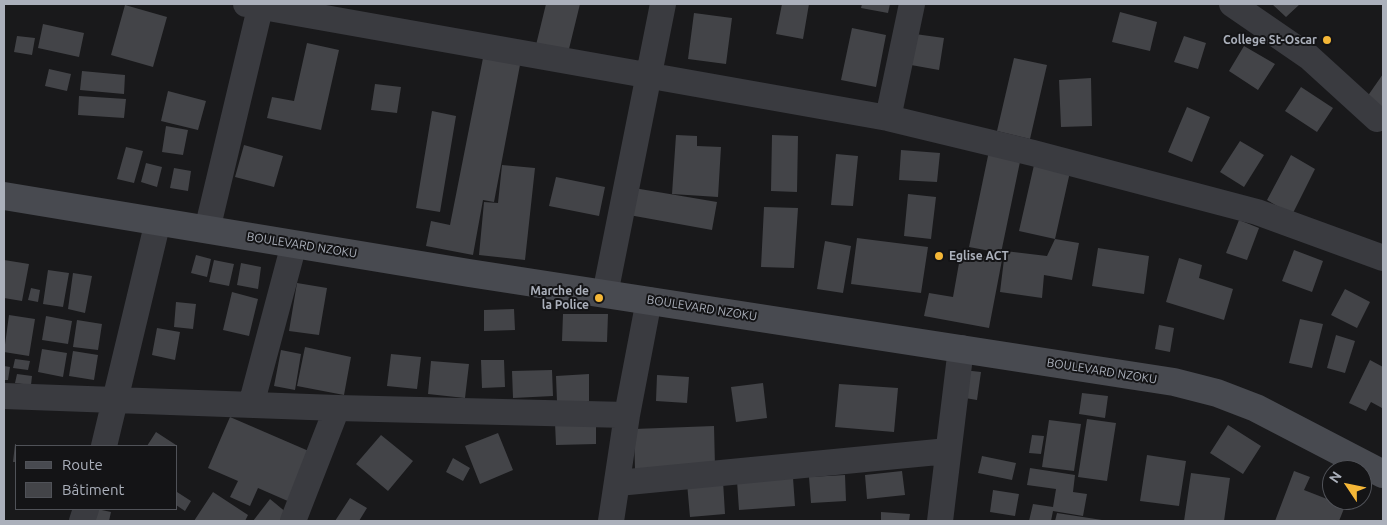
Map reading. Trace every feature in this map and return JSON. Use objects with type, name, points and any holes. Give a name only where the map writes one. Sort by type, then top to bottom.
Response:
[{"type":"street","points":[[605,294],[663,4]]},
{"type":"street","points":[[888,118],[912,4]]},
{"type":"street","points":[[1232,4],[1309,57],[1377,119]]},
{"type":"street","points":[[207,230],[255,5],[888,118],[1033,153],[1257,212],[1383,258]]},
{"type":"street","name":"BOULEVARD NZOKU","points":[[4,196],[605,294],[1174,382],[1216,393],[1256,408],[1383,474]]},
{"type":"street","points":[[104,445],[158,221]]},
{"type":"street","points":[[252,405],[294,244]]},
{"type":"street","points":[[610,521],[618,483],[627,415],[649,300]]},
{"type":"street","points":[[940,521],[961,348]]},
{"type":"street","points":[[4,396],[337,408],[627,415]]},
{"type":"street","points":[[301,518],[337,408]]},
{"type":"street","points":[[618,483],[948,451]]},
{"type":"building","points":[[546,4],[580,4],[568,53],[536,45]]},
{"type":"building","points":[[782,4],[809,4],[803,39],[776,34]]},
{"type":"building","points":[[862,4],[890,4],[888,13],[861,8]]},
{"type":"building","points":[[1272,4],[1300,4],[1286,17]]},
{"type":"building","points":[[125,5],[167,17],[153,67],[111,55]]},
{"type":"building","points":[[1120,12],[1157,22],[1150,51],[1112,42]]},
{"type":"building","points":[[694,13],[732,18],[726,64],[688,59]]},
{"type":"building","points":[[43,24],[84,33],[79,57],[38,48]]},
{"type":"building","points":[[852,28],[886,35],[876,87],[841,80]]},
{"type":"building","points":[[915,34],[944,38],[939,70],[911,65]]},
{"type":"building","points":[[17,36],[35,38],[32,55],[14,52]]},
{"type":"building","points":[[1184,36],[1206,43],[1198,69],[1174,62]]},
{"type":"building","points":[[307,43],[339,50],[321,130],[267,118],[272,97],[294,101]]},
{"type":"building","points":[[1244,46],[1275,64],[1258,90],[1229,71]]},
{"type":"building","points":[[483,58],[520,65],[494,202],[483,200],[473,255],[426,246],[431,221],[450,225]]},
{"type":"building","points":[[1014,58],[1047,65],[1030,139],[997,131]]},
{"type":"building","points":[[49,69],[71,74],[67,91],[45,86]]},
{"type":"building","points":[[82,71],[125,75],[124,94],[80,90]]},
{"type":"building","points":[[1383,74],[1383,109],[1367,97]]},
{"type":"building","points":[[1091,78],[1092,126],[1061,127],[1059,80]]},
{"type":"building","points":[[375,84],[401,87],[397,113],[371,110]]},
{"type":"building","points":[[1301,87],[1333,108],[1317,132],[1285,111]]},
{"type":"building","points":[[168,91],[206,101],[198,130],[161,121]]},
{"type":"building","points":[[79,96],[126,99],[124,118],[78,115]]},
{"type":"building","points":[[1187,107],[1210,117],[1192,162],[1168,152]]},
{"type":"building","points":[[432,111],[456,116],[440,212],[416,208]]},
{"type":"building","points":[[166,126],[188,130],[183,155],[162,152]]},
{"type":"building","points":[[676,135],[697,136],[697,146],[721,147],[718,197],[672,194]]},
{"type":"building","points":[[772,135],[798,136],[797,192],[771,191]]},
{"type":"building","points":[[1240,141],[1264,155],[1244,187],[1220,172]]},
{"type":"building","points":[[244,145],[283,156],[274,187],[235,177]]},
{"type":"building","points":[[126,147],[143,151],[134,183],[117,179]]},
{"type":"building","points":[[901,150],[940,153],[937,182],[899,180]]},
{"type":"building","points":[[989,151],[1021,157],[1001,253],[969,247]]},
{"type":"building","points":[[836,154],[858,156],[853,206],[831,205]]},
{"type":"building","points":[[1291,155],[1315,169],[1292,215],[1267,200]]},
{"type":"building","points":[[146,163],[162,167],[157,187],[141,182]]},
{"type":"building","points":[[502,165],[535,168],[525,260],[479,255],[484,202],[498,203]]},
{"type":"building","points":[[1034,165],[1070,172],[1055,239],[1019,231]]},
{"type":"building","points":[[174,168],[191,171],[188,191],[170,188]]},
{"type":"building","points":[[556,177],[605,187],[599,216],[549,206]]},
{"type":"building","points":[[634,188],[717,202],[712,230],[629,215]]},
{"type":"building","points":[[908,194],[936,197],[931,239],[904,236]]},
{"type":"building","points":[[764,207],[798,208],[794,268],[761,267]]},
{"type":"building","points":[[1239,220],[1259,228],[1247,260],[1226,253]]},
{"type":"building","points":[[857,238],[928,247],[921,293],[851,284]]},
{"type":"building","points":[[1055,239],[1079,243],[1072,280],[1044,275],[1042,298],[1000,292],[1005,251],[1047,256]]},
{"type":"building","points":[[825,241],[851,246],[843,293],[817,289]]},
{"type":"building","points":[[1098,248],[1149,256],[1144,294],[1092,286]]},
{"type":"building","points":[[1294,250],[1323,261],[1312,292],[1282,281]]},
{"type":"building","points":[[961,252],[1002,260],[989,328],[924,316],[929,293],[953,297]]},
{"type":"building","points":[[196,255],[211,259],[207,277],[191,273]]},
{"type":"building","points":[[1179,258],[1202,265],[1199,278],[1233,289],[1224,320],[1166,302]]},
{"type":"building","points":[[4,260],[29,264],[22,301],[4,298]]},
{"type":"building","points":[[214,260],[234,264],[229,286],[209,282]]},
{"type":"building","points":[[241,263],[261,267],[258,289],[237,285]]},
{"type":"building","points":[[48,270],[69,273],[63,307],[43,304]]},
{"type":"building","points":[[73,273],[92,276],[85,313],[68,309]]},
{"type":"building","points":[[297,283],[327,288],[319,335],[289,331]]},
{"type":"building","points":[[31,288],[40,290],[38,302],[28,300]]},
{"type":"building","points":[[1345,289],[1370,302],[1357,328],[1331,315]]},
{"type":"building","points":[[232,292],[258,299],[249,336],[223,330]]},
{"type":"building","points":[[176,302],[196,304],[193,329],[174,327]]},
{"type":"building","points":[[514,309],[515,330],[484,331],[484,310]]},
{"type":"building","points":[[563,314],[608,314],[607,342],[562,341]]},
{"type":"building","points":[[9,315],[35,319],[29,356],[4,352]]},
{"type":"building","points":[[46,316],[72,321],[68,344],[42,340]]},
{"type":"building","points":[[1300,319],[1323,324],[1312,368],[1289,363]]},
{"type":"building","points":[[77,320],[102,324],[98,350],[73,347]]},
{"type":"building","points":[[1159,325],[1174,328],[1170,352],[1155,349]]},
{"type":"building","points":[[157,328],[180,332],[175,360],[152,355]]},
{"type":"building","points":[[1336,335],[1355,341],[1345,373],[1327,368]]},
{"type":"building","points":[[305,347],[351,357],[344,395],[297,386]]},
{"type":"building","points":[[42,349],[67,353],[63,377],[38,372]]},
{"type":"building","points":[[281,350],[301,354],[295,390],[274,386]]},
{"type":"building","points":[[73,351],[98,355],[94,380],[69,376]]},
{"type":"building","points":[[391,354],[421,357],[417,389],[387,386]]},
{"type":"building","points":[[15,359],[30,361],[28,370],[13,368]]},
{"type":"building","points":[[481,360],[504,360],[505,387],[482,388]]},
{"type":"building","points":[[1370,360],[1383,367],[1383,406],[1382,408],[1371,402],[1366,411],[1349,403]]},
{"type":"building","points":[[431,361],[469,364],[465,398],[428,394]]},
{"type":"building","points":[[4,366],[10,367],[8,380],[4,380]]},
{"type":"building","points":[[552,370],[553,396],[513,398],[512,371]]},
{"type":"building","points":[[963,370],[981,372],[977,400],[959,397]]},
{"type":"building","points":[[17,374],[32,376],[31,385],[15,383]]},
{"type":"building","points":[[589,374],[589,401],[557,402],[556,376]]},
{"type":"building","points":[[657,375],[689,377],[687,403],[656,401]]},
{"type":"building","points":[[763,383],[767,418],[736,422],[731,387]]},
{"type":"building","points":[[839,384],[898,388],[894,432],[835,427]]},
{"type":"building","points":[[1082,393],[1108,396],[1105,418],[1079,414]]},
{"type":"building","points":[[230,417],[311,452],[290,502],[258,488],[250,506],[230,497],[238,481],[208,468]]},
{"type":"building","points":[[1087,419],[1116,423],[1107,481],[1078,477]]},
{"type":"building","points":[[1049,420],[1081,424],[1074,471],[1042,467]]},
{"type":"building","points":[[596,422],[596,444],[556,445],[555,423]]},
{"type":"building","points":[[1228,425],[1261,446],[1243,474],[1210,453]]},
{"type":"building","points":[[714,426],[715,467],[635,470],[634,429]]},
{"type":"building","points":[[156,432],[176,445],[148,445]]},
{"type":"building","points":[[498,433],[513,470],[480,484],[465,446]]},
{"type":"building","points":[[381,435],[413,461],[388,491],[356,464]]},
{"type":"building","points":[[1032,435],[1044,436],[1041,454],[1029,453]]},
{"type":"building","points":[[15,444],[16,444],[15,462],[13,462]]},
{"type":"building","points":[[1147,455],[1186,461],[1179,506],[1140,501]]},
{"type":"building","points":[[982,456],[1016,463],[1012,480],[978,473]]},
{"type":"building","points":[[453,458],[470,468],[463,481],[446,472]]},
{"type":"building","points":[[1030,468],[1075,475],[1073,492],[1087,494],[1083,516],[1053,511],[1051,521],[1029,521],[1033,504],[1053,507],[1056,489],[1027,485]]},
{"type":"building","points":[[902,471],[905,495],[867,499],[865,475]]},
{"type":"building","points":[[1294,471],[1310,477],[1304,490],[1322,497],[1322,510],[1343,510],[1339,521],[1275,521]]},
{"type":"building","points":[[1191,473],[1230,478],[1224,521],[1184,521]]},
{"type":"building","points":[[845,475],[846,501],[811,503],[809,477]]},
{"type":"building","points":[[793,478],[795,506],[739,510],[737,481]]},
{"type":"building","points":[[723,481],[725,514],[690,517],[687,483]]},
{"type":"building","points":[[993,490],[1019,494],[1015,516],[990,512]]},
{"type":"building","points":[[213,492],[248,515],[245,521],[194,521]]},
{"type":"building","points":[[178,493],[191,501],[185,511],[178,506]]},
{"type":"building","points":[[350,498],[367,508],[359,521],[335,521]]},
{"type":"building","points":[[270,499],[287,513],[281,521],[253,521]]},
{"type":"building","points":[[97,510],[111,512],[109,521],[94,521]]},
{"type":"building","points":[[881,512],[910,514],[909,521],[881,521]]},
{"type":"building","points":[[1057,513],[1102,520],[1102,521],[1055,521]]},
{"type":"place","name":"College St-Oscar","points":[[1327,40]]},
{"type":"place","name":"Eglise ACT","points":[[939,256]]},
{"type":"place","name":"Marche de la Police","points":[[599,298]]}]
